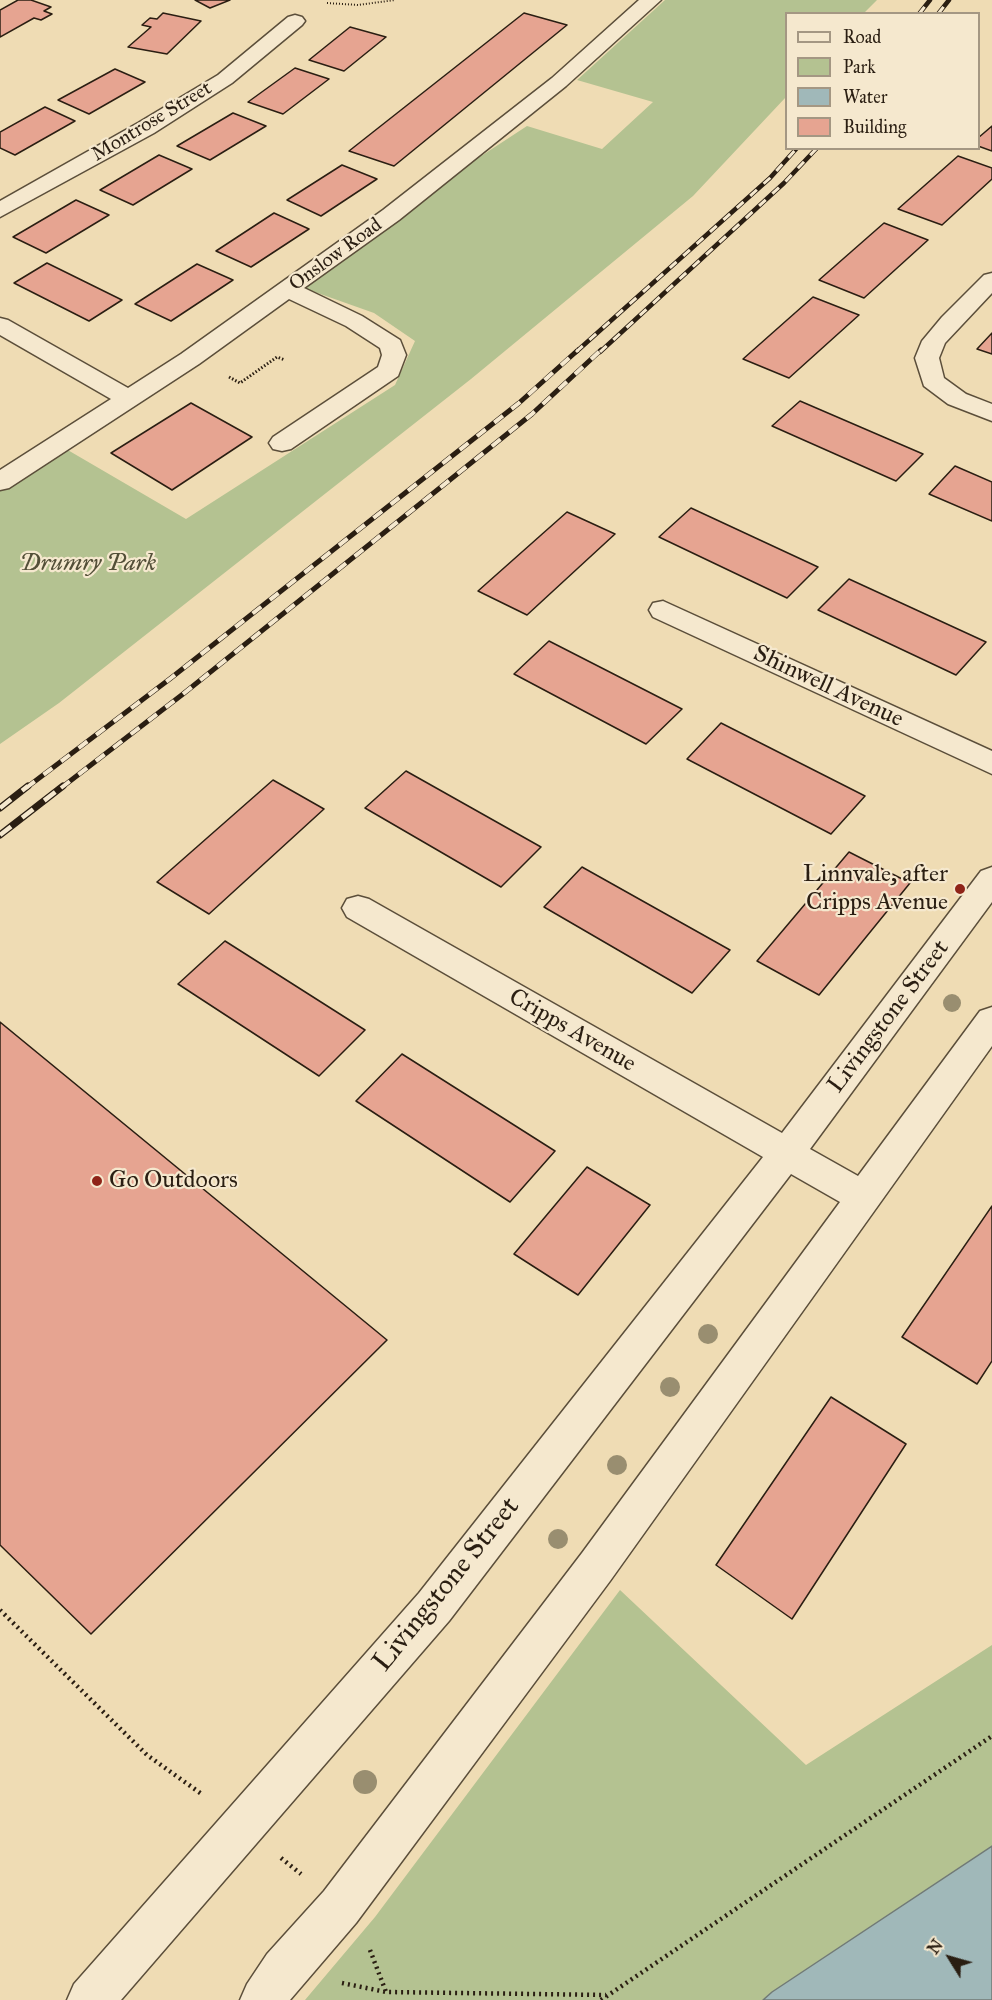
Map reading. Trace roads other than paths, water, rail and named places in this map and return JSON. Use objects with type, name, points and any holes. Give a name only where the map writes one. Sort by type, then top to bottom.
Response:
[{"type":"street","name":"Onslow Road","points":[[0,482],[128,399],[288,290],[468,156],[559,82],[651,0]]},
{"type":"street","name":"Montrose Street","points":[[0,210],[146,128],[225,79],[295,21]]},
{"type":"street","points":[[992,280],[950,321],[934,341],[927,358],[933,381],[957,399],[992,413]]},
{"type":"street","points":[[282,443],[389,371],[394,355],[391,345],[354,321],[288,290]]},
{"type":"street","points":[[0,325],[128,399]]},
{"type":"street","name":"Shinwell Avenue","points":[[663,610],[992,764]]},
{"type":"street","name":"Livingstone Street","points":[[90,2000],[434,1607],[786,1154],[992,879]]},
{"type":"street","name":"Cripps Avenue","points":[[358,908],[786,1154]]},
{"type":"street","points":[[273,1985],[340,1907],[596,1567],[992,1020]]},
{"type":"street","points":[[786,1154],[865,1198]]},
{"type":"water","points":[[992,1846],[992,2000],[763,2000],[772,1992]]},
{"type":"railway","points":[[921,12],[930,0]]},
{"type":"railway","points":[[940,12],[949,0]]},
{"type":"railway","points":[[576,352],[770,178],[795,150]]},
{"type":"railway","points":[[600,352],[784,183],[815,150]]},
{"type":"railway","points":[[26,788],[171,678],[519,403],[578,350]]},
{"type":"railway","points":[[61,788],[183,694],[532,414],[601,350]]},
{"type":"railway","points":[[0,808],[28,786]]},
{"type":"railway","points":[[0,835],[63,786]]},
{"type":"place","name":"Linnvale, after Cripps Avenue","points":[[960,889]]},
{"type":"place","name":"Go Outdoors","points":[[97,1181]]},
{"type":"park label","name":"Drumry Park","points":[[88,564]]}]
